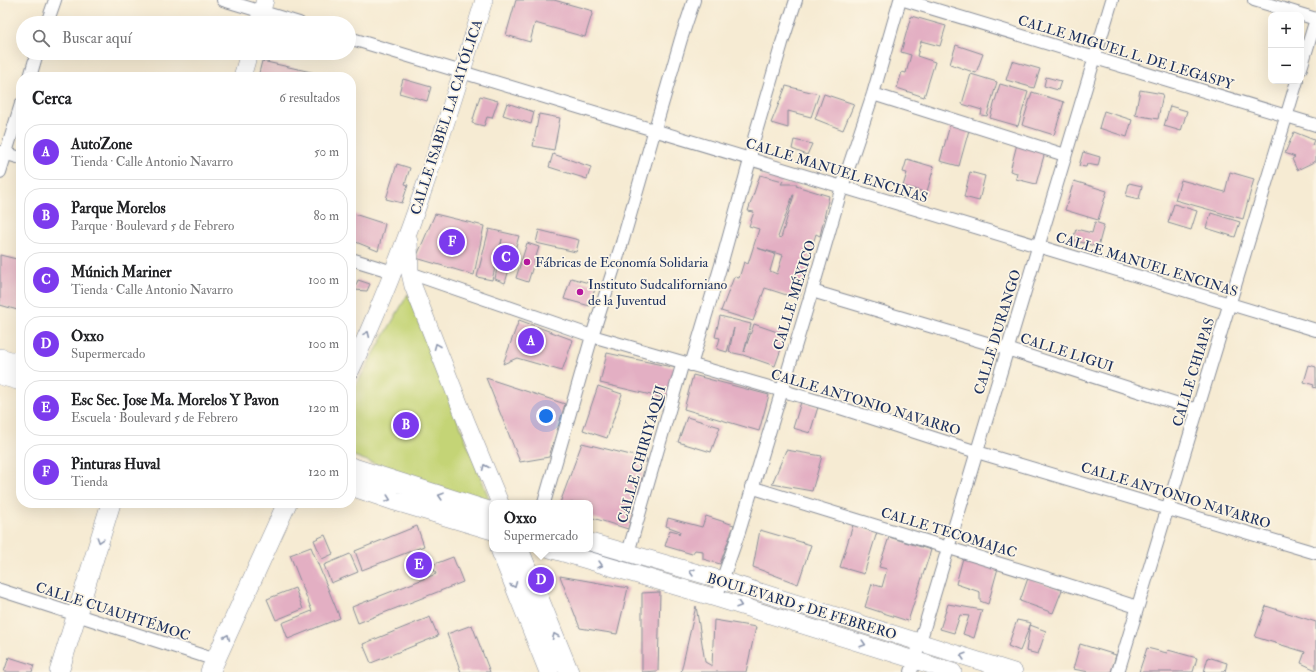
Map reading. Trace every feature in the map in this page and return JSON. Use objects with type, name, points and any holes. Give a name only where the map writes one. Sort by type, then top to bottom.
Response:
[{"type":"main road","name":"CALLE ISABEL LA CATÓLICA","points":[[356,360],[402,273],[409,233],[484,0]]},
{"type":"main road","points":[[243,72],[247,60]]},
{"type":"main road","points":[[402,273],[416,293],[464,415],[490,500]]},
{"type":"main road","points":[[0,358],[16,363]]},
{"type":"main road","points":[[0,375],[16,380]]},
{"type":"main road","points":[[356,468],[489,507]]},
{"type":"main road","points":[[356,488],[489,529]]},
{"type":"main road","points":[[59,672],[109,508]]},
{"type":"main road","points":[[213,666],[285,508]]},
{"type":"main road","name":"BOULEVARD 5 DE FEBRERO","points":[[593,543],[722,580],[1014,672]]},
{"type":"main road","points":[[501,552],[548,672]]},
{"type":"main road","points":[[520,552],[569,672]]},
{"type":"main road","name":"BOULEVARD 5 DE FEBRERO","points":[[560,552],[716,598],[912,666],[953,672]]},
{"type":"street","points":[[49,16],[54,0]]},
{"type":"street","points":[[223,0],[275,16]]},
{"type":"street","points":[[545,500],[592,336],[622,243],[681,38],[694,0]]},
{"type":"street","name":"CALLE CHIRIYAQUI","points":[[628,553],[687,364],[721,265],[750,160],[753,142],[796,0]]},
{"type":"street","name":"CALLE MÉXICO","points":[[716,598],[739,532],[751,487],[812,291],[842,187],[873,94],[900,0]]},
{"type":"street","name":"CALLE MIGUEL L. DE LEGASPY","points":[[904,0],[1316,125]]},
{"type":"street","name":"CALLE DURANGO","points":[[912,666],[1112,0]]},
{"type":"street","points":[[1254,0],[1316,19],[1304,58]]},
{"type":"street","name":"CALLE MANUEL ENCINAS","points":[[356,40],[1316,330]]},
{"type":"street","points":[[31,72],[35,60]]},
{"type":"street","name":"CALLE CHIAPAS","points":[[1118,672],[1296,84]]},
{"type":"street","points":[[873,94],[1065,155]]},
{"type":"street","points":[[0,172],[3,153],[16,118]]},
{"type":"street","points":[[3,153],[16,157]]},
{"type":"street","name":"CALLE ANTONIO NAVARRO","points":[[356,261],[402,273],[592,336],[867,416],[977,452],[1316,553]]},
{"type":"street","name":"CALLE LIGUI","points":[[812,291],[1007,349],[1197,410]]},
{"type":"street","name":"CALLE TECOMAJAC","points":[[751,487],[1046,577],[1137,607]]},
{"type":"street","name":"CALLE CUAUHTÉMOC","points":[[0,590],[77,614],[213,666]]},
{"type":"green space","points":[[408,294],[490,500],[489,505],[356,457],[356,385]]},
{"type":"building","points":[[516,0],[554,0],[593,11],[585,37],[535,23],[530,42],[506,35]]},
{"type":"building","points":[[911,16],[946,26],[940,46],[921,41],[917,56],[935,62],[924,97],[897,88],[902,72],[906,73],[911,55],[901,52]]},
{"type":"building","points":[[956,45],[983,54],[976,73],[950,64]]},
{"type":"building","points":[[262,61],[311,72],[259,72]]},
{"type":"building","points":[[1012,61],[1040,69],[1034,88],[1006,80]]},
{"type":"building","points":[[971,74],[997,82],[987,116],[981,115],[982,110],[962,104]]},
{"type":"building","points":[[1046,77],[1061,81],[1058,90],[1044,86]]},
{"type":"building","points":[[403,79],[431,87],[427,101],[399,93]]},
{"type":"building","points":[[1000,84],[1028,92],[1018,126],[990,118]]},
{"type":"building","points":[[786,86],[819,94],[811,117],[788,111],[788,128],[771,123]]},
{"type":"building","points":[[1140,90],[1163,94],[1158,119],[1135,115]]},
{"type":"building","points":[[1032,92],[1064,102],[1054,135],[1022,125]]},
{"type":"building","points":[[824,94],[854,104],[843,130],[815,119]]},
{"type":"building","points":[[480,96],[498,101],[492,118],[487,117],[484,126],[472,123]]},
{"type":"building","points":[[507,103],[534,112],[531,124],[503,115]]},
{"type":"building","points":[[1170,106],[1187,111],[1181,131],[1164,126]]},
{"type":"building","points":[[1104,111],[1132,120],[1127,137],[1099,128]]},
{"type":"building","points":[[539,114],[560,118],[554,150],[533,146]]},
{"type":"building","points":[[950,125],[969,130],[959,166],[940,161]]},
{"type":"building","points":[[1294,132],[1314,140],[1312,145],[1316,146],[1316,161],[1297,170],[1292,159],[1295,157],[1285,153]]},
{"type":"building","points":[[794,140],[812,144],[807,155],[792,149]]},
{"type":"building","points":[[1017,144],[1045,152],[1036,184],[1016,179],[1017,173],[1010,171]]},
{"type":"building","points":[[1083,152],[1100,157],[1098,166],[1087,164],[1086,167],[1079,166]]},
{"type":"building","points":[[553,154],[591,167],[587,179],[549,167]]},
{"type":"building","points":[[907,159],[934,167],[926,195],[920,194],[921,191],[903,186],[907,173],[903,172]]},
{"type":"building","points":[[397,164],[410,168],[405,184],[408,185],[402,203],[386,199]]},
{"type":"building","points":[[970,172],[985,176],[979,201],[964,197]]},
{"type":"building","points":[[1230,172],[1254,179],[1243,219],[1175,200],[1181,180],[1225,192]]},
{"type":"building","points":[[760,175],[783,181],[781,184],[797,184],[796,186],[829,196],[820,236],[816,234],[807,263],[808,268],[799,299],[765,288],[753,321],[721,311],[734,277],[739,278],[744,262],[748,264],[759,229],[749,226],[754,212],[748,211]],"holes":[[[794,195],[781,238],[778,237]],[[757,248],[783,255],[777,274],[770,271],[775,254]]]},
{"type":"building","points":[[1074,181],[1107,191],[1098,220],[1065,210]]},
{"type":"building","points":[[1129,183],[1142,186],[1139,199],[1126,196]]},
{"type":"building","points":[[1174,204],[1197,211],[1191,230],[1168,223]]},
{"type":"building","points":[[1211,213],[1240,222],[1235,237],[1206,228]]},
{"type":"building","points":[[435,214],[484,226],[474,275],[416,258]]},
{"type":"building","points":[[356,215],[385,224],[378,251],[356,242]]},
{"type":"building","points":[[1095,222],[1104,225],[1098,247],[1073,240],[1076,229],[1092,233]]},
{"type":"building","points":[[489,229],[519,236],[505,283],[495,279],[502,239],[492,280],[477,277]]},
{"type":"building","points":[[539,230],[579,240],[576,252],[536,243]]},
{"type":"building","name":"Fábricas de Economía Solidaria","points":[[527,243],[539,247],[528,282],[516,278]]},
{"type":"building","points":[[0,255],[16,259],[16,310],[0,305]]},
{"type":"building","name":"Instituto Sudcaliforniano de la Juventud","points":[[571,278],[596,285],[590,306],[564,299]]},
{"type":"building","points":[[358,280],[370,284],[367,291],[356,290]]},
{"type":"building","points":[[720,316],[751,324],[744,352],[754,324],[786,335],[775,366],[743,355],[729,352],[734,328],[727,352],[717,349],[720,338],[715,337]]},
{"type":"building","points":[[519,320],[573,340],[562,371],[517,358],[503,364]]},
{"type":"building","points":[[607,353],[676,368],[668,399],[600,383]]},
{"type":"building","points":[[1309,365],[1316,367],[1316,388],[1313,387],[1314,385],[1304,382]]},
{"type":"building","points":[[693,375],[769,395],[759,431],[684,409]]},
{"type":"building","points":[[486,378],[565,404],[549,457],[520,462]]},
{"type":"building","points":[[598,386],[622,394],[607,438],[583,430]]},
{"type":"building","points":[[801,402],[818,407],[810,433],[793,428]]},
{"type":"building","points":[[687,417],[720,427],[711,452],[678,442]]},
{"type":"building","points":[[582,443],[647,459],[628,529],[593,518],[593,500],[561,500]]},
{"type":"building","points":[[786,450],[822,456],[812,491],[772,484]]},
{"type":"building","points":[[706,516],[734,525],[720,564],[703,559],[703,551],[695,550],[692,554],[665,546],[670,530],[678,532],[679,535],[680,531],[666,526],[668,518],[702,527]]},
{"type":"building","points":[[853,525],[877,532],[864,574],[840,567]]},
{"type":"building","points":[[417,526],[424,546],[362,570],[355,551]]},
{"type":"building","points":[[760,530],[811,545],[798,584],[753,567]]},
{"type":"building","points":[[325,535],[333,554],[322,559],[314,540]]},
{"type":"building","points":[[889,537],[931,550],[908,621],[865,607],[872,584],[882,587],[887,569],[879,567]]},
{"type":"building","points":[[311,547],[340,618],[288,639],[282,623],[312,611],[290,555]]},
{"type":"building","points":[[350,554],[358,572],[331,583],[324,565]]},
{"type":"building","points":[[453,557],[463,582],[358,623],[352,607],[436,574],[432,565]]},
{"type":"building","points":[[963,558],[998,568],[988,604],[980,601],[980,592],[956,584]]},
{"type":"building","points":[[560,576],[628,588],[617,634],[580,628]]},
{"type":"building","points":[[1028,578],[1062,590],[1053,613],[1020,601]]},
{"type":"building","points":[[295,588],[303,609],[276,620],[267,599]]},
{"type":"building","points":[[660,592],[658,671],[642,672],[642,593]]},
{"type":"building","points":[[948,604],[982,610],[974,638],[963,634],[969,616],[960,615],[954,633],[940,629]]},
{"type":"building","points":[[696,606],[705,662],[712,666],[714,620],[756,627],[746,672],[681,672]]},
{"type":"building","points":[[1266,606],[1316,622],[1316,670],[1301,663],[1305,652],[1255,637]]},
{"type":"building","points":[[430,617],[438,636],[371,663],[363,644]]},
{"type":"building","points":[[1017,620],[1031,623],[1020,651],[1008,646]]},
{"type":"building","points":[[472,625],[490,672],[461,672],[447,634]]},
{"type":"building","points":[[1030,625],[1046,631],[1038,654],[1026,651]]},
{"type":"building","points":[[1080,644],[1116,655],[1111,672],[1089,672],[1073,669]]},
{"type":"building","points":[[1147,648],[1167,653],[1168,650],[1197,658],[1193,672],[1139,672]]},
{"type":"building","points":[[9,657],[34,665],[32,672],[4,672]]},
{"type":"building","points":[[1208,657],[1227,663],[1225,672],[1204,672]]},
{"type":"place","name":"Pinturas Huval","points":[[452,242]]},
{"type":"place","name":"Múnich Mariner","points":[[506,258]]},
{"type":"place","name":"Fábricas de Economía Solidaria","points":[[527,262]]},
{"type":"place","name":"Instituto Sudcaliforniano de la Juventud","points":[[580,292]]},
{"type":"place","name":"AutoZone","points":[[531,341]]},
{"type":"place","name":"Parque Morelos","points":[[406,425]]},
{"type":"place","name":"Esc Sec. Jose Ma. Morelos Y Pavon","points":[[419,565]]},
{"type":"place","name":"Oxxo","points":[[541,580]]}]
